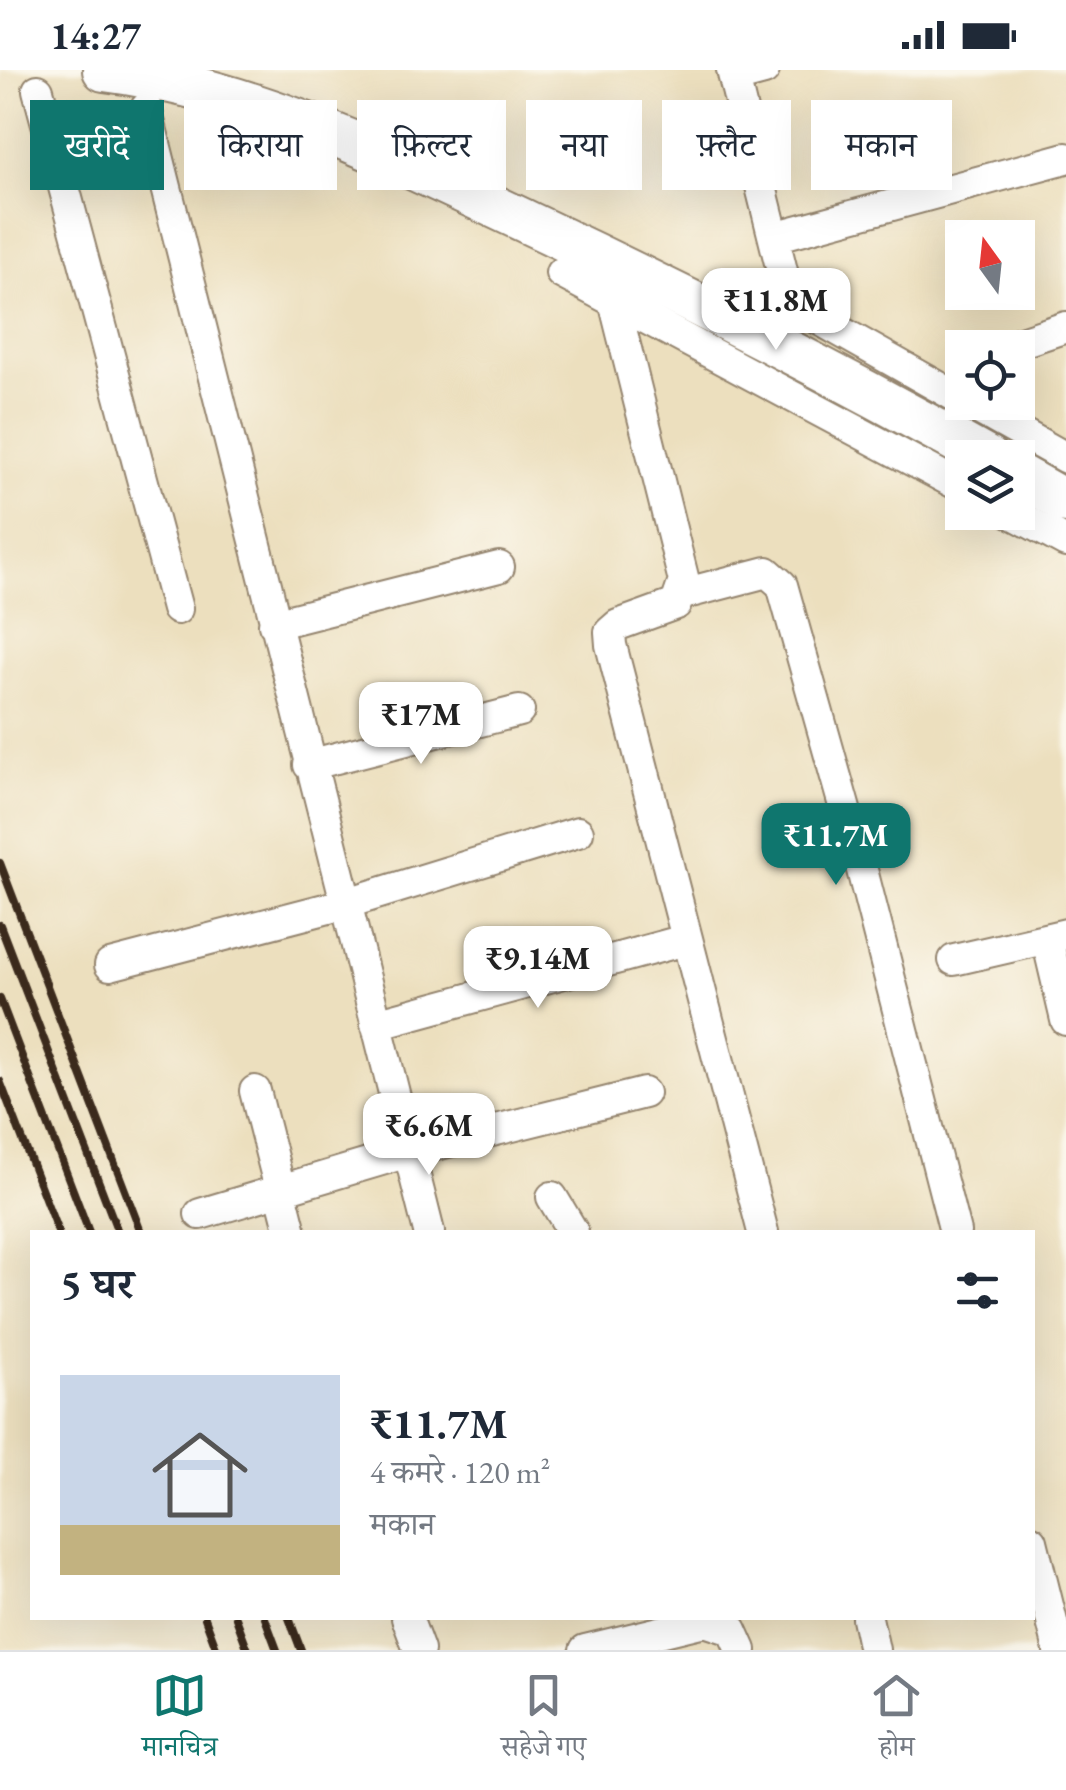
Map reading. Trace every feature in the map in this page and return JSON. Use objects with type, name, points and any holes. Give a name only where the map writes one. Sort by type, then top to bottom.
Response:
[{"type":"street","points":[[104,70],[190,83],[268,106],[425,174],[711,310],[953,440]]},
{"type":"street","points":[[764,70],[733,74],[790,304],[945,385]]},
{"type":"street","points":[[38,90],[177,609]]},
{"type":"street","points":[[774,238],[1066,158]]},
{"type":"street","points":[[164,181],[428,1230]]},
{"type":"street","points":[[561,273],[945,478]]},
{"type":"street","points":[[614,301],[681,563],[683,594],[676,604],[618,624],[610,632],[685,940],[762,1230]]},
{"type":"street","points":[[1035,338],[1066,327]]},
{"type":"street","points":[[1005,420],[1066,458]]},
{"type":"street","points":[[1035,485],[1066,502]]},
{"type":"street","points":[[1035,525],[1066,542]]},
{"type":"street","points":[[274,624],[498,568]]},
{"type":"street","points":[[683,594],[767,572],[782,585],[833,763],[954,1230]]},
{"type":"street","points":[[309,765],[518,711]]},
{"type":"street","points":[[110,965],[344,904],[578,832]]},
{"type":"street","points":[[954,960],[1057,937],[1066,1020]]},
{"type":"street","points":[[376,1024],[685,940]]},
{"type":"street","points":[[255,1091],[290,1230]]},
{"type":"street","points":[[200,1214],[408,1152],[644,1093]]},
{"type":"street","points":[[552,1197],[572,1230]]},
{"type":"street","points":[[1035,1553],[1059,1650]]},
{"type":"street","points":[[408,1620],[419,1650]]},
{"type":"street","points":[[866,1620],[874,1650]]},
{"type":"street","points":[[584,1650],[618,1629],[706,1621],[732,1630],[742,1650]]},
{"type":"railway","points":[[0,863],[140,1230]]},
{"type":"railway","points":[[0,925],[117,1230]]},
{"type":"railway","points":[[0,999],[88,1230]]},
{"type":"railway","points":[[0,1081],[57,1230]]},
{"type":"railway","points":[[206,1620],[217,1650]]},
{"type":"railway","points":[[237,1620],[248,1650]]},
{"type":"railway","points":[[266,1620],[277,1650]]},
{"type":"railway","points":[[290,1620],[301,1650]]}]
